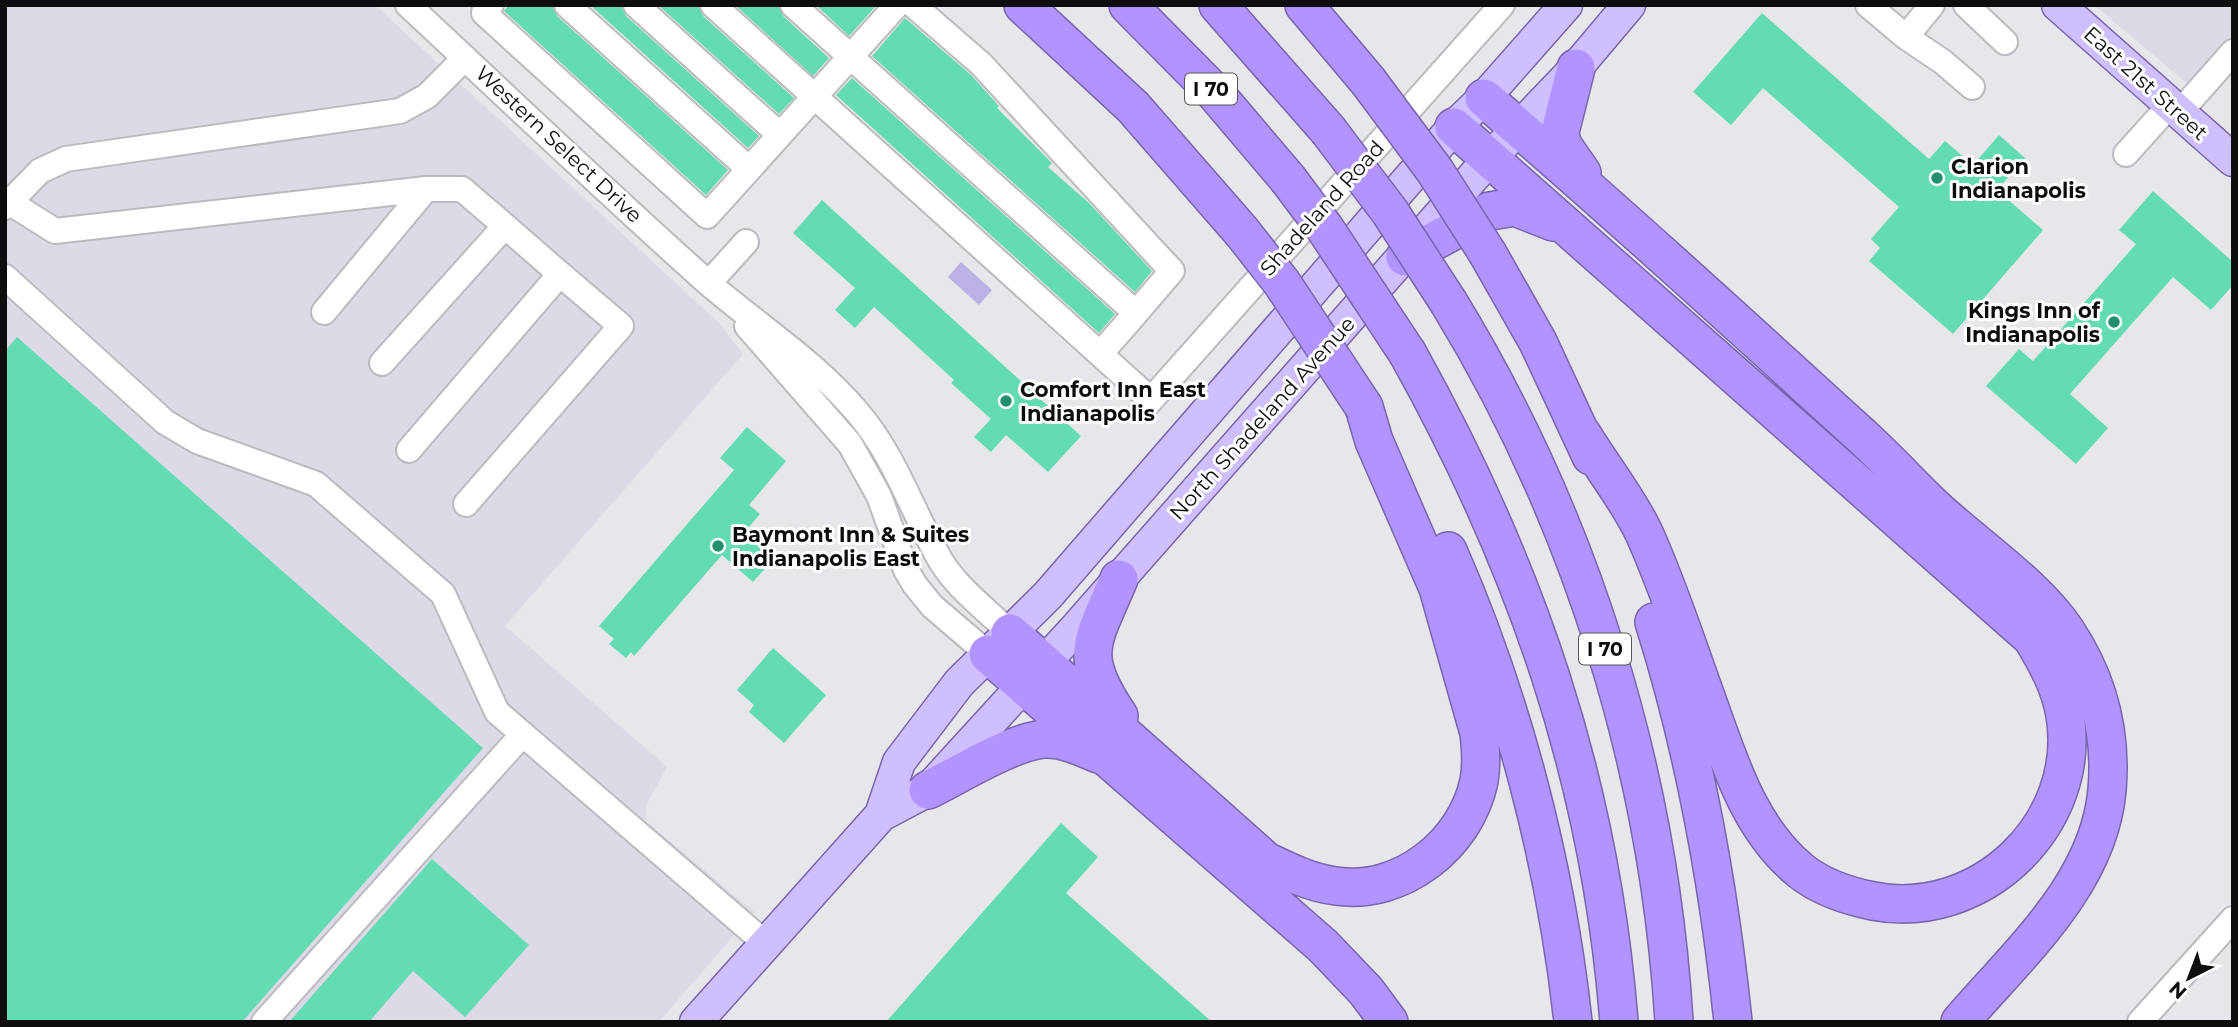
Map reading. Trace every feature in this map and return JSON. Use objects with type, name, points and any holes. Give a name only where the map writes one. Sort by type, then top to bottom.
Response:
[{"type":"highway","points":[[1023,5],[1133,107],[1242,232],[1297,305],[1364,407],[1390,433],[1439,531],[1483,635],[1512,723],[1559,928],[1573,1022]]},
{"type":"highway","name":"I 70","points":[[1128,5],[1215,93],[1288,179],[1324,227],[1408,354],[1491,519],[1561,700],[1604,887],[1619,1022]]},
{"type":"highway","name":"I 70","points":[[1218,5],[1328,130],[1390,212],[1449,303],[1490,374],[1534,465],[1570,548],[1601,635],[1634,752],[1653,838],[1674,1022]]},
{"type":"highway","points":[[1304,5],[1367,80],[1435,171],[1488,254],[1538,342],[1582,434],[1644,595],[1674,685],[1706,824],[1734,1022]]},
{"type":"highway","points":[[1576,68],[1560,132],[1563,144],[1598,197]]},
{"type":"highway","points":[[1484,98],[1598,197],[1865,439],[1935,508],[2034,594],[2066,631],[2087,667],[2099,698],[2108,746],[2105,803],[2091,851],[2063,901],[1960,1022]]},
{"type":"highway","points":[[1454,127],[2032,638],[2048,664],[2060,693],[2066,744],[2062,775],[2053,805],[2038,832],[2018,856],[1994,876],[1967,891],[1947,898],[1907,905],[1866,900],[1836,891],[1809,876],[1785,856],[1759,824],[1732,770],[1642,531],[1582,434]]},
{"type":"highway","points":[[1405,257],[1490,211],[1515,207],[1564,226]]},
{"type":"highway","points":[[928,790],[1020,744],[1046,739],[1077,744],[1131,759],[1266,860],[1321,884],[1363,886],[1394,879],[1431,858],[1460,828],[1479,782],[1482,758],[1478,725],[1437,588],[1374,441],[1364,407]]},
{"type":"highway","points":[[1119,579],[1096,633],[1091,660],[1101,691],[1131,759]]},
{"type":"highway","points":[[999,644],[1131,759],[1323,946],[1366,991],[1389,1022]]},
{"type":"main road","name":"North Shadeland Avenue","points":[[880,815],[899,762],[959,683],[1048,595],[1211,410],[1247,362],[1454,127],[1484,98],[1566,5]]},
{"type":"main road","name":"North Shadeland Avenue","points":[[696,1022],[880,815],[928,790],[1119,579],[1490,158],[1576,68],[1629,5]]},
{"type":"main road","name":"East 21st Street","points":[[2059,5],[2233,160]]},
{"type":"street","name":"Western Select Drive","points":[[408,5],[709,283],[789,345],[860,415],[906,488],[939,558],[960,584],[999,644]]},
{"type":"street","points":[[491,5],[484,13],[707,216],[898,5]]},
{"type":"street","points":[[566,5],[749,169]]},
{"type":"street","points":[[636,5],[780,135]]},
{"type":"street","points":[[713,5],[1100,354],[1172,271],[981,64],[913,5]]},
{"type":"street","points":[[793,5],[1136,313]]},
{"type":"street","name":"Shadeland Road","points":[[1100,354],[1147,405],[1502,5]]},
{"type":"street","points":[[1868,5],[1972,87]]},
{"type":"street","points":[[1906,37],[1932,5]]},
{"type":"street","points":[[1966,5],[2005,42]]},
{"type":"street","points":[[2126,155],[2233,52]]},
{"type":"street","points":[[466,58],[427,96],[400,111],[66,159],[40,171],[7,204],[55,231],[426,189],[462,189],[621,326],[466,504]]},
{"type":"street","points":[[324,312],[426,189]]},
{"type":"street","points":[[382,363],[505,226]]},
{"type":"street","points":[[709,283],[746,242]]},
{"type":"street","points":[[408,450],[559,274]]},
{"type":"street","points":[[5,277],[165,422],[197,442],[316,485],[443,594],[496,712],[765,943]]},
{"type":"street","name":"Western Select Drive","points":[[709,283],[850,444],[879,496],[905,570],[923,596],[999,644]]},
{"type":"street","points":[[264,1022],[522,735]]},
{"type":"street","points":[[2140,1022],[2233,919]]},
{"type":"shaded area","points":[[5,5],[375,5],[719,323],[743,354],[505,626],[667,767],[647,804],[646,821],[754,912],[659,1022],[5,1022]]},
{"type":"shaded area","points":[[2094,5],[2233,5],[2233,68],[2206,99]]},
{"type":"shaded area","points":[[961,262],[992,290],[979,305],[948,277]]},
{"type":"building","points":[[509,5],[553,5],[557,16],[728,170],[706,195],[504,11]]},
{"type":"building","points":[[590,5],[622,5],[626,16],[759,136],[748,148]]},
{"type":"building","points":[[658,5],[699,5],[703,16],[794,98],[779,114]]},
{"type":"building","points":[[735,5],[779,5],[783,16],[829,58],[813,76]]},
{"type":"building","points":[[816,5],[877,5],[849,36]]},
{"type":"building","name":"Clarion Indianapolis","points":[[1762,13],[1929,159],[1945,141],[1973,165],[1999,135],[2025,158],[1997,190],[2043,230],[1953,334],[1869,261],[1880,248],[1871,239],[1899,207],[1763,88],[1731,125],[1693,92]]},
{"type":"building","points":[[905,18],[971,75],[999,106],[997,108],[1052,163],[1048,167],[1089,203],[1152,271],[1135,292],[872,56]]},
{"type":"building","points":[[852,78],[1115,314],[1099,333],[836,95]]},
{"type":"building","points":[[2153,191],[2233,262],[2233,285],[2211,310],[2173,277],[2070,394],[2108,428],[2076,464],[1986,386],[2019,349],[2033,361],[2136,244],[2119,230]]},
{"type":"building","points":[[822,200],[1081,436],[1048,472],[1006,435],[991,452],[974,437],[991,419],[951,383],[954,380],[874,307],[855,328],[835,310],[855,288],[793,233]]},
{"type":"building","points":[[17,337],[483,748],[242,1022],[5,1022],[5,351]]},
{"type":"building","name":"Baymont Inn & Suites Indianapolis East","points":[[747,427],[786,461],[749,505],[760,514],[748,528],[778,554],[753,582],[722,555],[634,656],[631,652],[626,658],[609,644],[614,639],[599,626],[734,470],[720,458]]},
{"type":"building","points":[[773,648],[826,695],[784,743],[749,712],[754,705],[737,690]]},
{"type":"building","points":[[1061,823],[1098,857],[1066,893],[1212,1022],[886,1022]]},
{"type":"building","points":[[432,859],[529,945],[465,1017],[413,971],[369,1022],[289,1022]]},
{"type":"place","name":"Clarion Indianapolis","points":[[1937,178]]},
{"type":"place","name":"Kings Inn of Indianapolis","points":[[2114,322]]},
{"type":"place","name":"Comfort Inn East Indianapolis","points":[[1006,401]]},
{"type":"place","name":"Baymont Inn & Suites Indianapolis East","points":[[718,546]]}]
